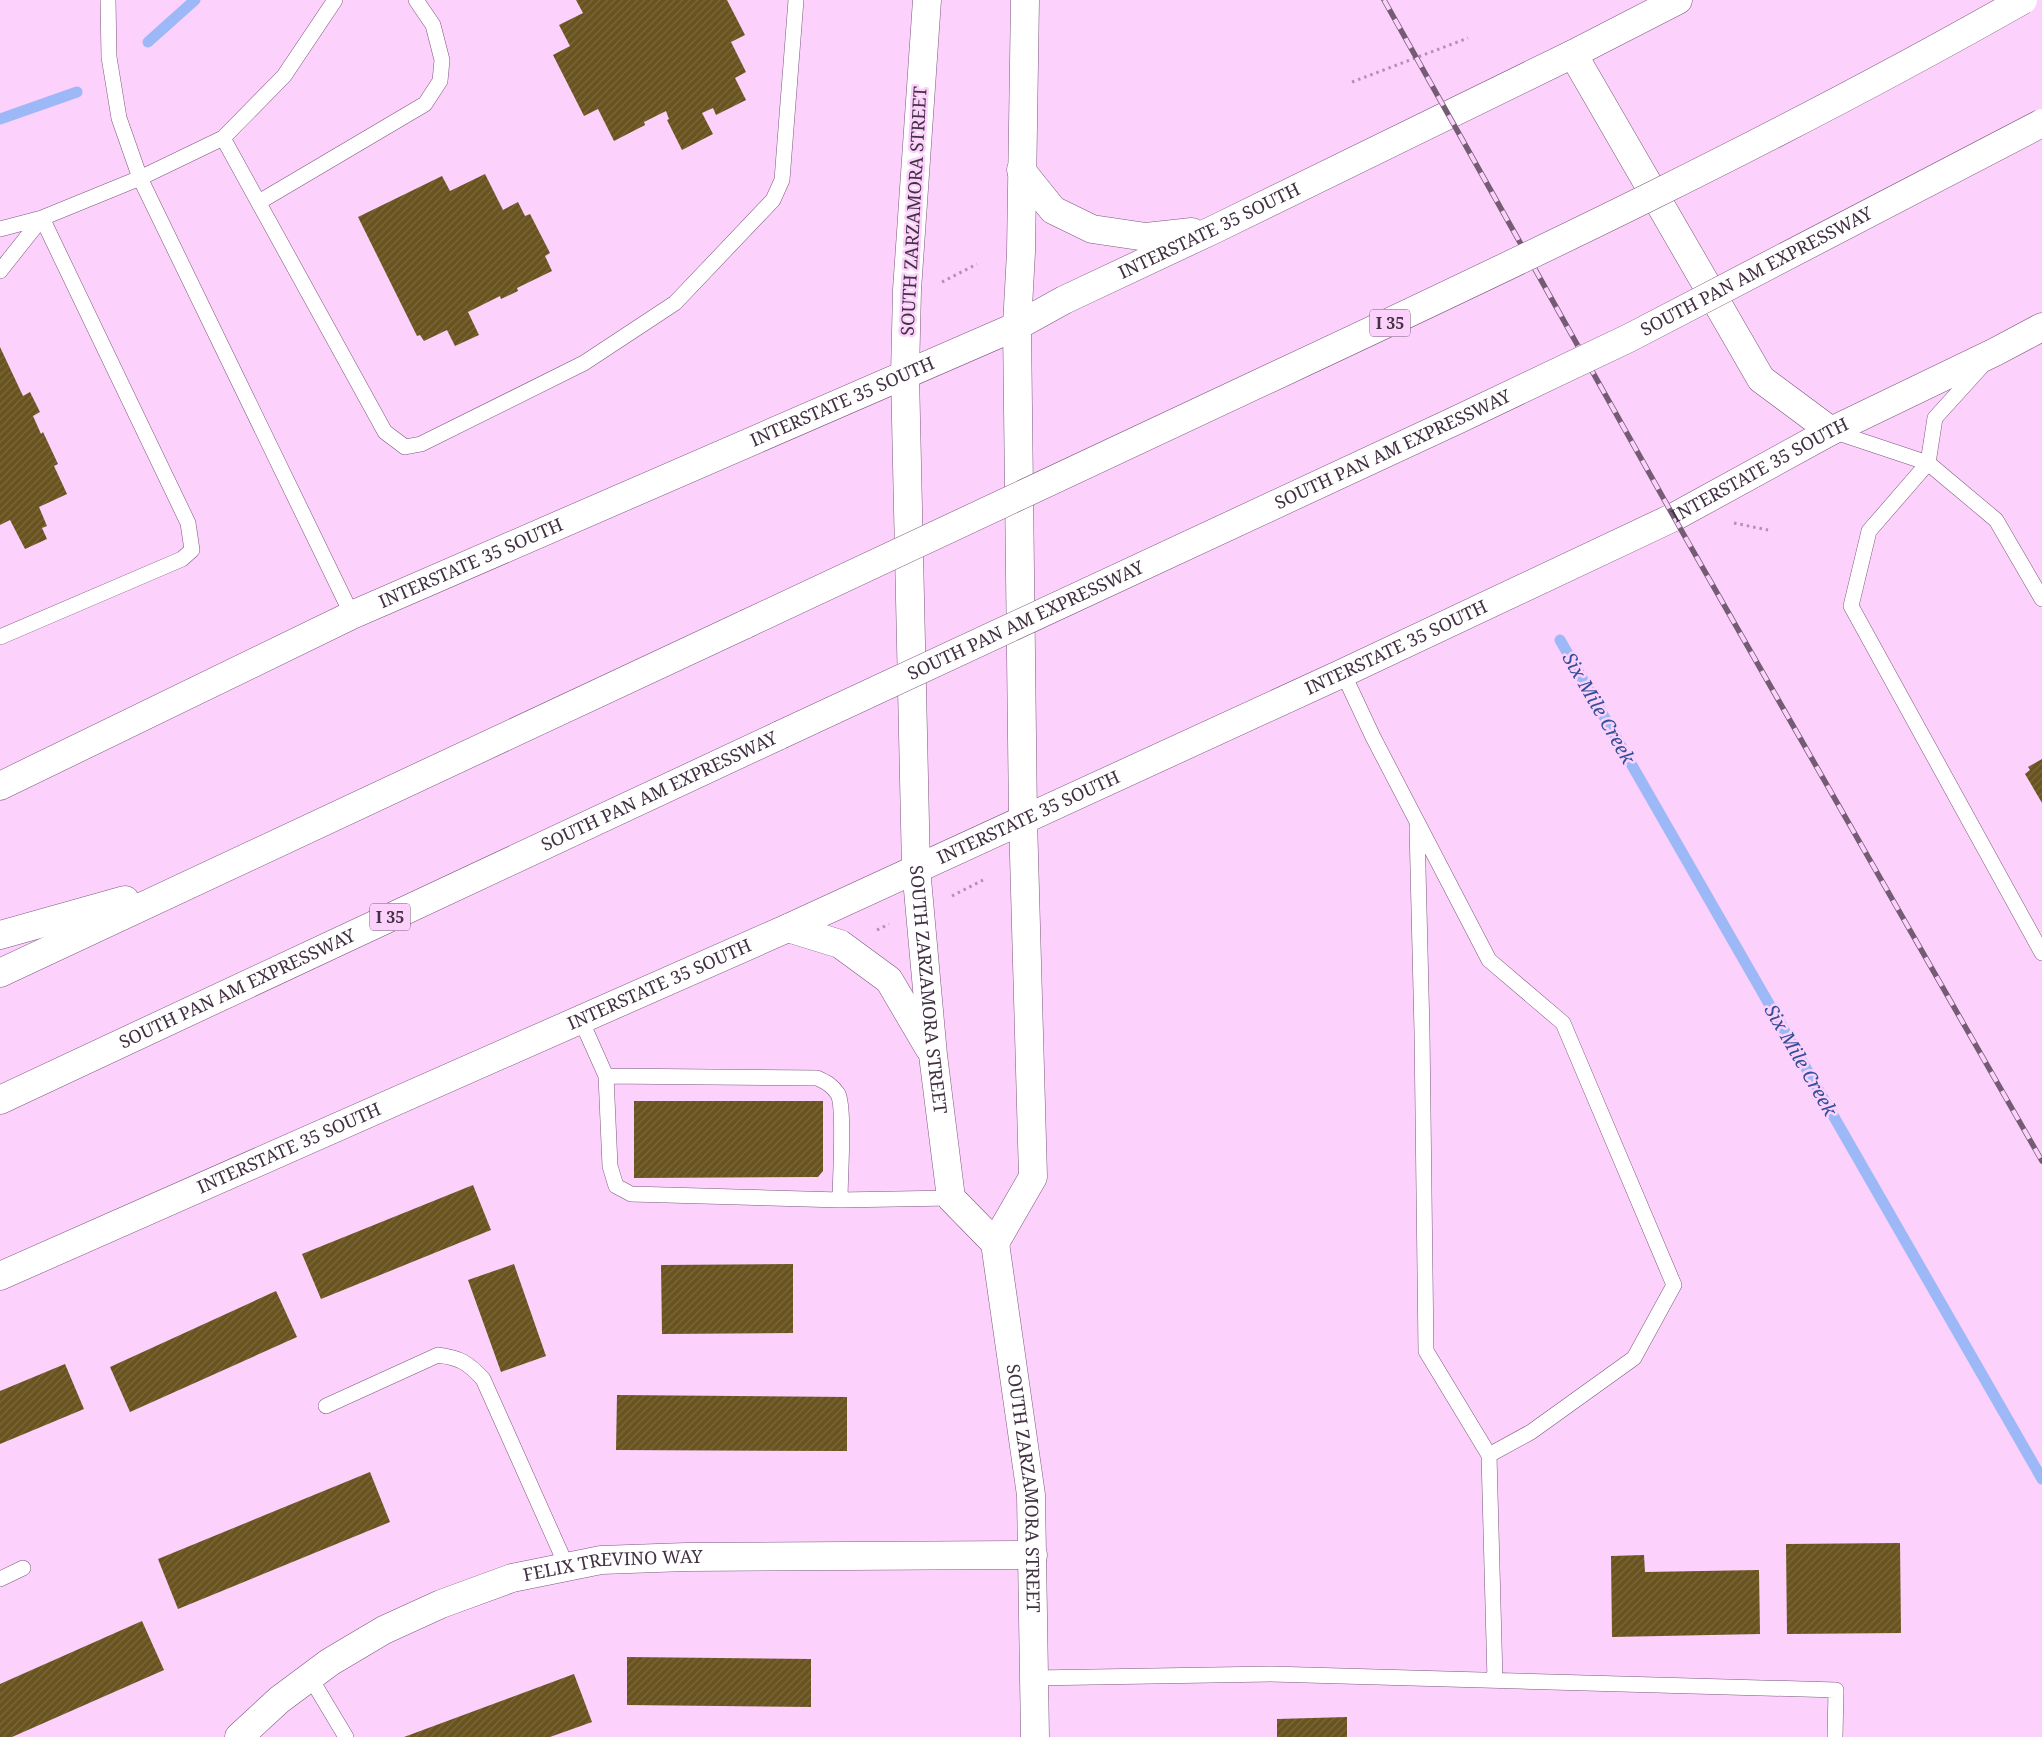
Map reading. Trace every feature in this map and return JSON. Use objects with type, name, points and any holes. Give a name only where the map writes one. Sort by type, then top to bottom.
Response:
[{"type":"main road","name":"SOUTH ZARZAMORA STREET","points":[[927,0],[909,270],[905,374],[916,868],[933,1054],[951,1198]]},
{"type":"main road","points":[[951,1198],[995,1243],[1032,1177],[1023,820],[1017,326],[1021,252],[1025,0]]},
{"type":"main road","name":"INTERSTATE 35 SOUTH","points":[[0,786],[352,615],[1017,326],[1064,300],[1216,229],[1573,54],[1678,0]]},
{"type":"main road","name":"I 35","points":[[0,973],[1574,235],[1695,176],[1911,63],[2023,0]]},
{"type":"main road","points":[[1573,54],[1760,379],[1831,430]]},
{"type":"main road","name":"SOUTH PAN AM EXPRESSWAY","points":[[0,1100],[1629,338],[2042,123]]},
{"type":"main road","points":[[1021,170],[1053,210],[1092,229],[1146,237],[1216,229]]},
{"type":"main road","points":[[1995,352],[2042,307]]},
{"type":"main road","name":"INTERSTATE 35 SOUTH","points":[[0,1276],[788,928],[1343,673],[1674,516],[1831,430],[1995,352],[2042,327]]},
{"type":"main road","points":[[0,934],[199,880]]},
{"type":"main road","points":[[788,928],[840,944],[890,980],[933,1054]]},
{"type":"main road","name":"SOUTH ZARZAMORA STREET","points":[[995,1243],[1031,1495],[1035,1737]]},
{"type":"main road","name":"FELIX TREVINO WAY","points":[[239,1737],[279,1700],[330,1662],[384,1630],[440,1604],[512,1578],[601,1560],[686,1557],[1033,1555]]},
{"type":"lane","points":[[108,0],[109,57],[119,118],[140,178],[352,615]]},
{"type":"lane","points":[[0,229],[42,218],[140,178],[223,138],[284,76],[335,0]]},
{"type":"lane","points":[[259,202],[425,104],[440,81],[442,60],[433,25],[416,0]]},
{"type":"lane","points":[[223,138],[385,432],[405,447],[421,444],[584,363],[675,303],[773,200],[782,180],[796,0]]},
{"type":"lane","points":[[0,271],[42,218]]},
{"type":"lane","points":[[0,637],[182,559],[192,550],[188,523],[42,218]]},
{"type":"lane","points":[[1995,352],[1935,418],[1928,463],[1869,531],[1851,606],[2042,953]]},
{"type":"lane","points":[[1831,430],[1928,463],[1996,520],[2042,599]]},
{"type":"lane","points":[[1343,673],[1373,737],[1489,960],[1563,1023],[1674,1284],[1634,1358],[1531,1432],[1489,1455]]},
{"type":"lane","points":[[1417,823],[1426,1351],[1489,1455],[1495,1680]]},
{"type":"lane","points":[[582,1020],[606,1076],[610,1166],[616,1186],[631,1194],[840,1200],[951,1198]]},
{"type":"lane","points":[[606,1076],[817,1078],[829,1083],[839,1096],[841,1111],[840,1200]]},
{"type":"lane","points":[[326,1406],[438,1355],[451,1357],[470,1364],[483,1379],[567,1567]]},
{"type":"lane","points":[[0,1579],[23,1568]]},
{"type":"lane","points":[[1034,1678],[1271,1674],[1836,1690],[1836,1737]]},
{"type":"lane","points":[[310,1677],[346,1737]]},
{"type":"path","points":[[1352,82],[1468,38]]},
{"type":"path","points":[[941,283],[977,264]]},
{"type":"path","points":[[945,900],[983,880]]},
{"type":"path","points":[[878,928],[890,924]]},
{"type":"building","points":[[576,0],[727,0],[745,35],[731,42],[746,72],[735,78],[746,100],[716,115],[713,108],[702,113],[713,134],[682,150],[667,120],[669,119],[666,111],[644,122],[645,125],[614,141],[598,109],[584,116],[553,55],[570,46],[559,25],[583,13]]},
{"type":"building","points":[[485,174],[503,210],[518,202],[525,216],[530,214],[550,253],[545,256],[552,271],[517,288],[518,291],[501,299],[500,296],[468,312],[479,335],[455,346],[447,330],[424,341],[420,335],[417,336],[358,217],[442,176],[450,191]]},
{"type":"building","points":[[0,347],[23,396],[30,392],[40,412],[33,416],[58,464],[54,466],[67,494],[39,507],[47,526],[42,528],[47,539],[25,549],[10,520],[0,525]]},
{"type":"building","points":[[2042,759],[2042,803],[2025,774],[2030,770],[2028,767]]},
{"type":"building","points":[[634,1101],[823,1101],[823,1171],[818,1177],[634,1178]]},
{"type":"building","points":[[473,1185],[491,1230],[321,1299],[302,1254]]},
{"type":"building","points":[[514,1264],[546,1356],[501,1372],[468,1280]]},
{"type":"building","points":[[793,1264],[793,1333],[662,1334],[661,1265]]},
{"type":"building","points":[[276,1291],[297,1337],[130,1412],[110,1367]]},
{"type":"building","points":[[65,1364],[84,1409],[0,1444],[0,1391]]},
{"type":"building","points":[[617,1395],[847,1397],[847,1451],[616,1450]]},
{"type":"building","points":[[370,1472],[390,1522],[178,1609],[158,1559]]},
{"type":"building","points":[[1900,1543],[1901,1633],[1787,1634],[1786,1544]]},
{"type":"building","points":[[1644,1555],[1645,1572],[1759,1570],[1760,1634],[1612,1637],[1611,1556]]},
{"type":"building","points":[[142,1621],[164,1670],[12,1737],[0,1737],[0,1684]]},
{"type":"building","points":[[627,1657],[811,1659],[811,1707],[627,1705]]},
{"type":"building","points":[[574,1674],[592,1722],[550,1737],[404,1737]]},
{"type":"building","points":[[1347,1717],[1347,1737],[1277,1737],[1277,1719]]},
{"type":"waterway","points":[[148,42],[195,0]]},
{"type":"waterway","points":[[0,119],[77,92]]},
{"type":"waterway","name":"Six Mile Creek","points":[[1560,640],[2042,1479]]},
{"type":"railway","points":[[1384,0],[1684,535],[2042,1161]]}]
